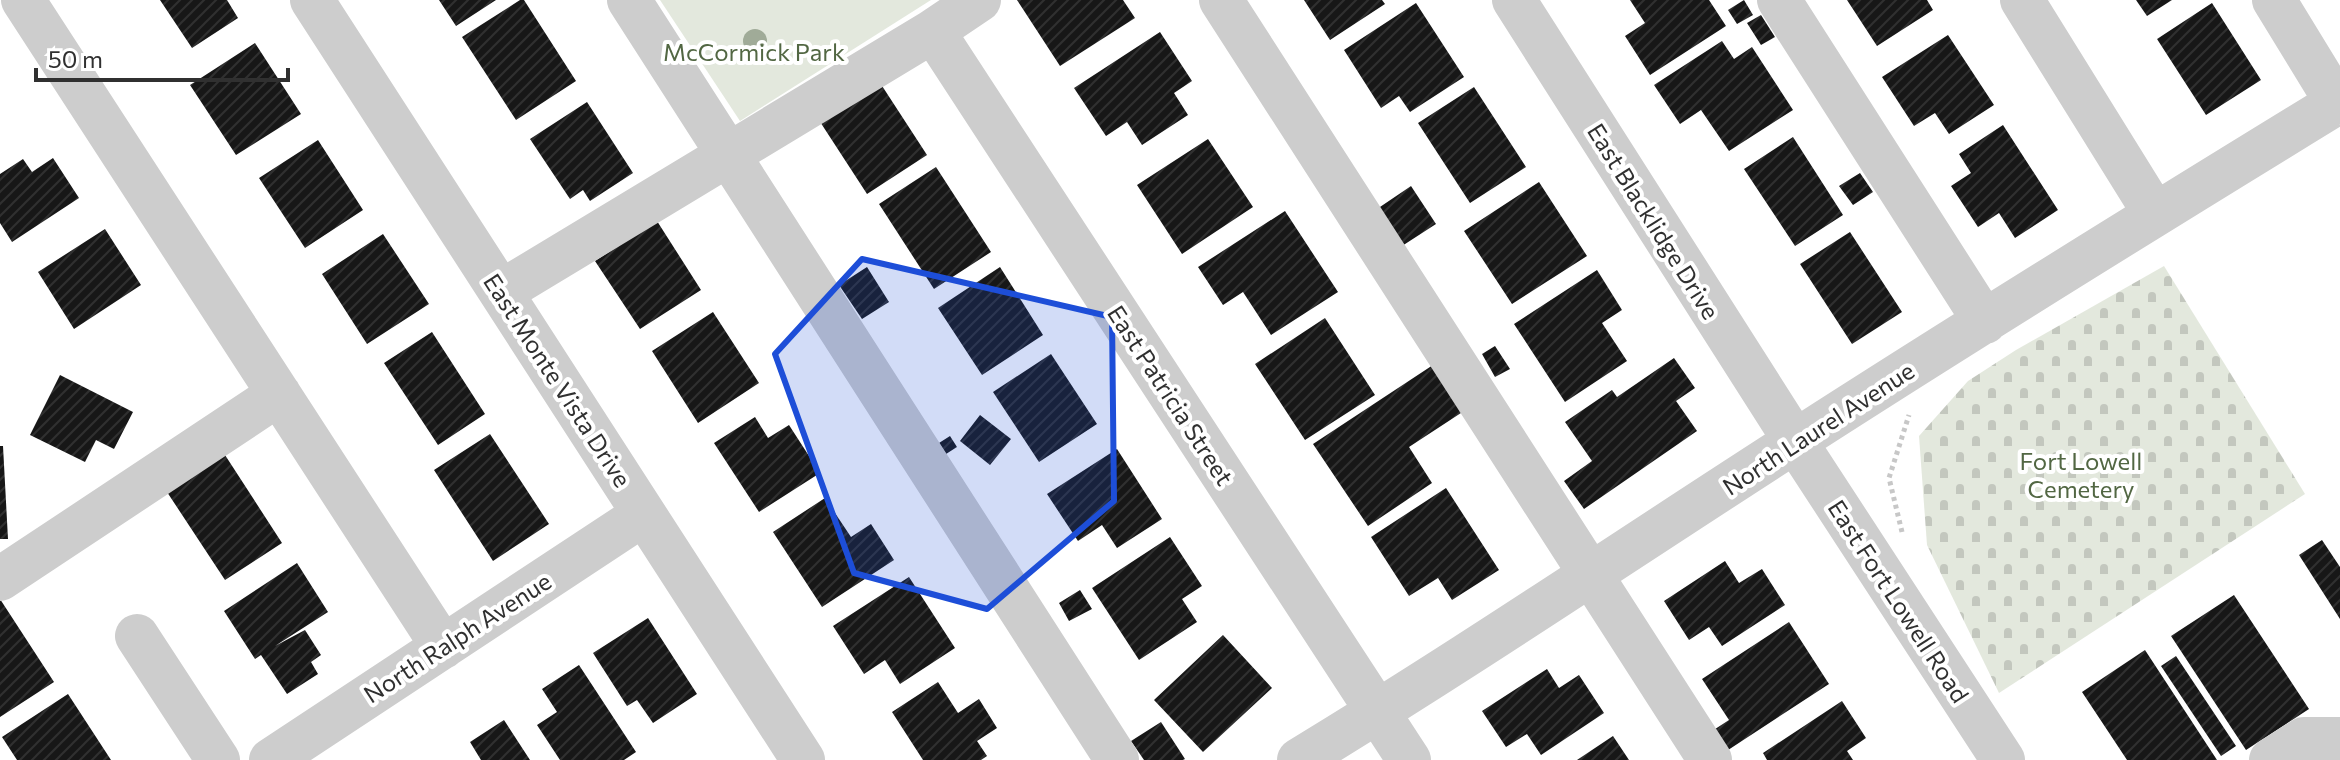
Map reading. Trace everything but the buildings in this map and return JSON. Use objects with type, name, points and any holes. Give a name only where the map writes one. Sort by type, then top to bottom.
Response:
[{"type":"street","points":[[23,0],[443,647]]},
{"type":"street","name":"East Monte Vista Drive","points":[[312,0],[644,514],[788,755]]},
{"type":"street","points":[[629,0],[1117,760]]},
{"type":"street","points":[[501,292],[933,31],[979,0]]},
{"type":"street","points":[[1221,0],[1710,760]]},
{"type":"street","name":"East Blacklidge Drive","points":[[1514,0],[1795,441]]},
{"type":"street","points":[[1779,0],[1985,322]]},
{"type":"street","points":[[2022,0],[2155,214]]},
{"type":"street","points":[[2274,0],[2339,102]]},
{"type":"street","name":"East Patricia Street","points":[[933,31],[1409,760]]},
{"type":"street","name":"North Laurel Avenue","points":[[1299,760],[1795,441],[2339,102]]},
{"type":"street","points":[[0,579],[279,394]]},
{"type":"street","name":"East Fort Lowell Road","points":[[1795,441],[2003,760]]},
{"type":"street","name":"North Ralph Avenue","points":[[271,760],[644,514]]},
{"type":"street","points":[[137,636],[218,760]]},
{"type":"street","points":[[2271,760],[2304,739],[2340,739]]},
{"type":"path","points":[[1905,544],[1889,478],[1908,416],[1918,405]]},
{"type":"highlighted area","points":[[862,259],[1112,317],[1114,501],[987,609],[854,573],[775,354]]},
{"type":"green space","name":"McCormick Park","points":[[660,0],[931,0],[740,121]]},
{"type":"green space","name":"Fort Lowell Cemetery","points":[[2164,266],[2305,494],[1999,693],[1927,545],[1919,436],[1968,381],[2016,350]]}]
